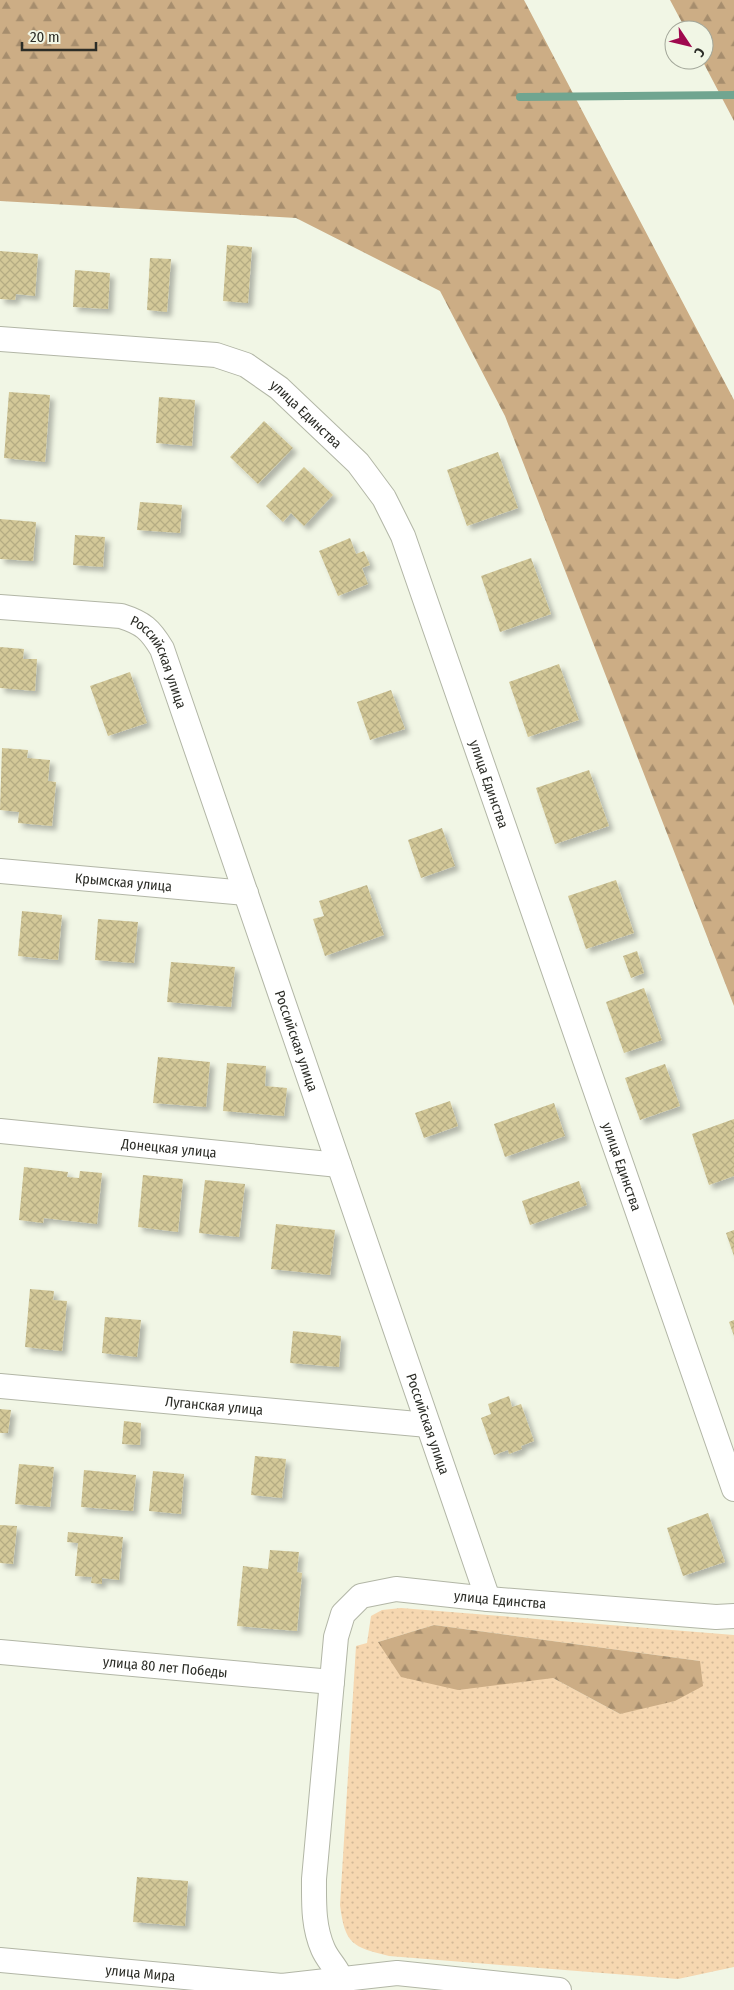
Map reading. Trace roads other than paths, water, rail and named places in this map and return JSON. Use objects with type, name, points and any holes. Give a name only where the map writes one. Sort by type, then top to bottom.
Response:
[{"type":"street","name":"улица Единства","points":[[0,339],[216,355],[246,365],[279,388],[358,463],[384,498],[402,536],[734,1489]]},
{"type":"street","name":"Российская улица","points":[[0,607],[121,616],[138,621],[152,633],[162,649],[488,1599]]},
{"type":"street","name":"Крымская улица","points":[[0,871],[246,893]]},
{"type":"street","name":"Донецкая улица","points":[[0,1131],[339,1165]]},
{"type":"street","name":"Луганская улица","points":[[0,1386],[428,1426]]},
{"type":"street","name":"улица Единства","points":[[342,1984],[323,1949],[314,1917],[314,1879],[336,1638],[343,1614],[362,1596],[396,1589],[488,1599],[716,1617],[734,1616]]},
{"type":"street","name":"улица 80 лет Победы","points":[[0,1652],[332,1682]]},
{"type":"street","name":"улица Мира","points":[[0,1960],[282,1986],[342,1984],[397,1973],[559,1990]]},
{"type":"waterway","points":[[520,97],[734,95]]}]
